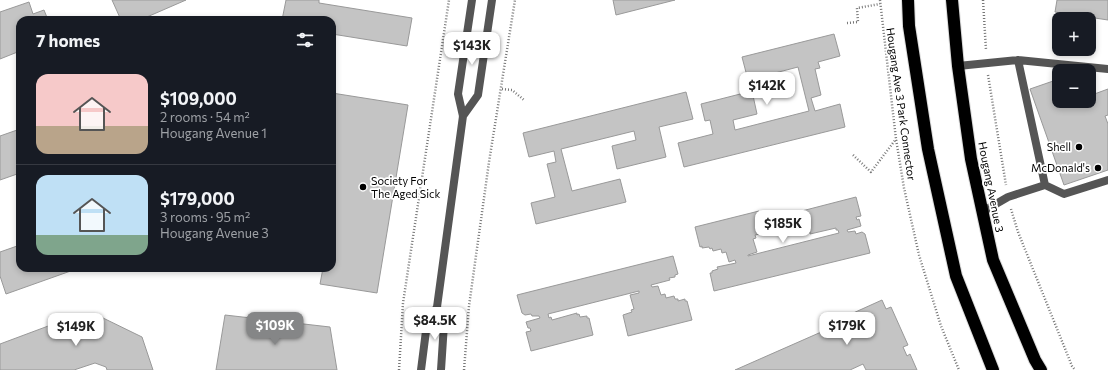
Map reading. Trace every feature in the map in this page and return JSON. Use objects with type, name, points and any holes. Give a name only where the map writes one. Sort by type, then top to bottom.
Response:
[{"type":"highway","points":[[908,0],[909,26],[928,149],[952,261],[956,276],[993,370]]},
{"type":"highway","name":"Hougang Avenue 3","points":[[952,0],[958,66],[971,159],[993,260],[1035,360],[1041,370]]},
{"type":"street","points":[[421,370],[427,323],[437,307],[463,116],[458,94],[472,0]]},
{"type":"street","points":[[463,116],[478,95],[492,0]]},
{"type":"street","points":[[958,66],[1018,60],[1108,69]]},
{"type":"street","points":[[1018,60],[1044,185]]},
{"type":"street","points":[[982,212],[1008,197],[1044,185],[1064,194],[1108,180]]},
{"type":"street","points":[[437,307],[444,324],[441,370]]},
{"type":"path","points":[[399,370],[403,302],[449,0]]},
{"type":"path","points":[[464,370],[472,290],[489,162],[502,89],[515,0]]},
{"type":"path","points":[[847,23],[858,22],[857,8],[880,2]]},
{"type":"path","name":"Hougang Ave 3 Park Connector","points":[[880,2],[896,139],[904,188],[919,255],[941,326],[959,370]]},
{"type":"path","points":[[502,89],[512,90],[524,100]]},
{"type":"path","points":[[853,155],[871,172],[896,139]]},
{"type":"building","points":[[112,0],[186,0],[149,16],[119,16]]},
{"type":"building","points":[[286,0],[319,0],[319,3],[412,18],[407,46],[336,35],[336,16],[283,16]]},
{"type":"building","points":[[613,0],[675,0],[616,15]]},
{"type":"building","points":[[1057,0],[1108,0],[1108,20],[1096,18],[1096,12],[1055,12]]},
{"type":"building","points":[[29,2],[33,14],[44,10],[46,16],[16,16],[16,53],[0,59],[0,12]]},
{"type":"building","points":[[834,34],[840,56],[818,62],[820,68],[815,69],[821,95],[811,98],[815,111],[840,104],[845,127],[684,167],[678,143],[713,134],[710,120],[705,121],[701,104],[752,91],[757,114],[733,120],[735,130],[809,111],[798,67],[748,80],[742,57]]},
{"type":"building","name":"Shell","points":[[1052,81],[1052,108],[1096,108],[1096,93],[1108,89],[1108,115],[1105,116],[1108,124],[1108,170],[1064,185],[1030,89]]},
{"type":"building","points":[[686,92],[693,119],[659,127],[666,157],[617,169],[612,146],[636,140],[634,131],[561,149],[572,191],[620,179],[626,202],[536,224],[531,203],[555,197],[547,164],[556,162],[554,151],[529,157],[523,133]]},
{"type":"building","name":"Society For The Aged Sick","points":[[336,94],[408,105],[377,293],[320,284],[322,272],[336,272]]},
{"type":"building","points":[[16,130],[16,174],[0,180],[0,136]]},
{"type":"building","points":[[856,197],[861,216],[856,217],[857,220],[859,219],[861,226],[847,230],[848,232],[855,231],[856,234],[862,232],[865,234],[870,253],[714,291],[710,273],[718,269],[717,267],[736,263],[735,260],[729,262],[726,252],[722,253],[721,249],[713,251],[712,248],[710,249],[709,247],[700,247],[695,227],[759,211],[765,233],[755,235],[756,238],[753,239],[757,252],[748,256],[839,233],[836,228],[810,234],[807,230],[801,232],[794,213]]},
{"type":"building","points":[[16,246],[16,272],[68,272],[6,294],[0,276],[0,252]]},
{"type":"building","points":[[673,256],[678,274],[675,275],[675,277],[669,278],[670,280],[651,285],[652,287],[658,286],[661,295],[665,294],[666,298],[674,296],[675,299],[678,299],[678,301],[685,299],[685,301],[687,301],[692,320],[628,336],[623,315],[632,312],[631,310],[634,309],[630,295],[639,293],[639,291],[548,314],[549,318],[551,317],[552,320],[577,313],[580,317],[587,316],[587,318],[589,318],[593,335],[531,351],[526,332],[531,331],[526,322],[540,318],[539,316],[532,316],[531,314],[525,315],[522,313],[517,295]]},
{"type":"building","points":[[882,300],[886,309],[891,307],[908,345],[903,347],[907,356],[910,354],[917,370],[866,370],[863,364],[850,370],[735,370],[853,318],[851,314]]},
{"type":"building","points":[[225,315],[330,327],[337,370],[216,370]]},
{"type":"building","points":[[75,316],[101,317],[142,337],[153,370],[107,370],[106,367],[95,363],[74,370],[0,370],[0,344]]},
{"type":"place","name":"Shell","points":[[1079,147]]},
{"type":"place","name":"McDonald's","points":[[1098,168]]},
{"type":"place","name":"Society For The Aged Sick","points":[[363,187]]}]
